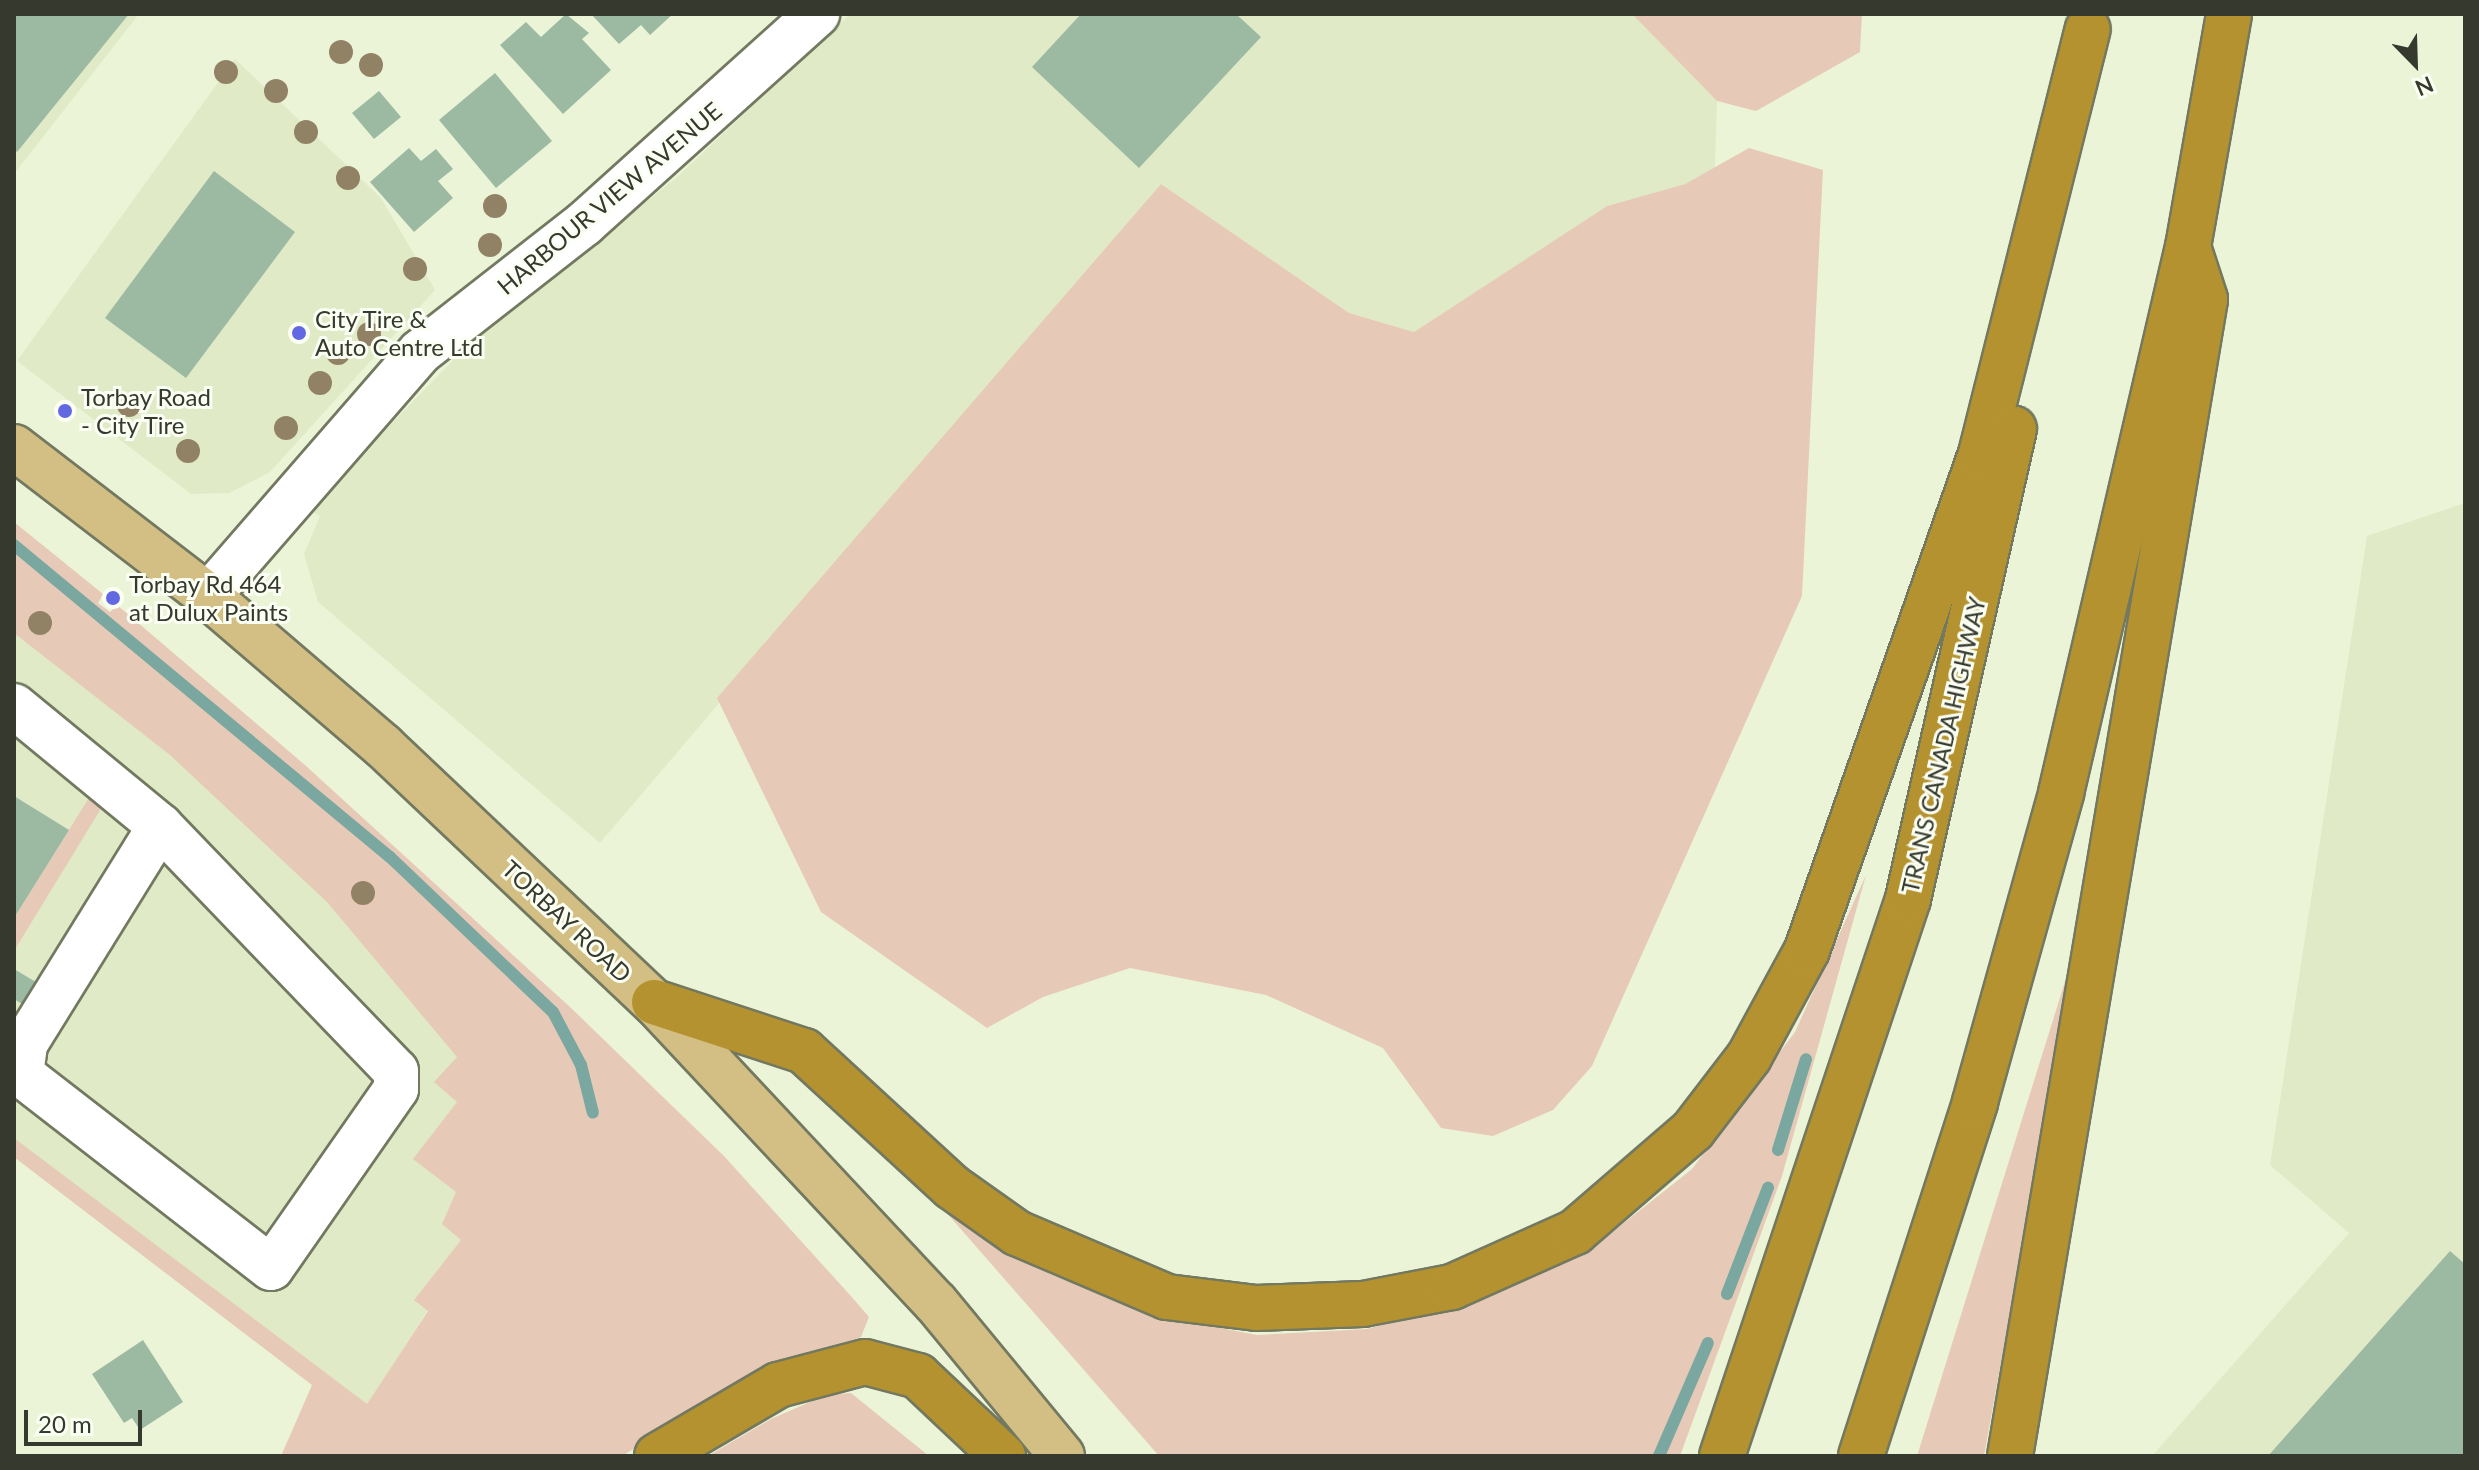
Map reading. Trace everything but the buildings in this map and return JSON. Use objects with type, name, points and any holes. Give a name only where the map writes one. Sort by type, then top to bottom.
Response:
[{"type":"highway","points":[[1861,1456],[1975,1102],[2061,793],[2188,247],[2229,14]]},
{"type":"highway","points":[[654,1002],[804,1051],[952,1187],[1017,1233],[1167,1297],[1256,1308],[1363,1304],[1452,1287],[1575,1232],[1693,1130],[1749,1057],[1807,950],[1981,454],[2090,22]]},
{"type":"highway","name":"TRANS CANADA HIGHWAY","points":[[1722,1456],[1908,899],[2008,462],[2090,22]]},
{"type":"highway","points":[[2010,1456],[2205,299],[2188,247]]},
{"type":"highway","points":[[657,1456],[778,1385],[865,1362],[918,1376],[1003,1456]]},
{"type":"main road","name":"TORBAY ROAD","points":[[14,447],[208,596],[383,746],[654,1002],[936,1303],[1062,1456]]},
{"type":"street","name":"HARBOUR VIEW AVENUE","points":[[208,596],[420,352],[584,224],[817,14]]},
{"type":"street","points":[[14,706],[160,826],[396,1071],[396,1089],[271,1268],[21,1074],[25,1044],[160,826]]},
{"type":"shaded area","points":[[14,14],[139,14],[14,174]]},
{"type":"shaded area","points":[[850,14],[1632,14],[1717,101],[1715,167],[1685,184],[1607,206],[1414,332],[1349,313],[1161,184],[600,843],[318,602],[304,554],[320,516],[308,509],[466,347],[677,177]]},
{"type":"shaded area","points":[[1632,14],[1862,14],[1860,52],[1756,111],[1717,101]]},
{"type":"shaded area","points":[[235,59],[381,198],[435,290],[270,472],[229,493],[191,494],[17,361]]},
{"type":"shaded area","points":[[1749,148],[1823,170],[1802,596],[1592,1066],[1553,1110],[1493,1136],[1441,1128],[1383,1048],[1266,995],[1130,968],[1043,997],[987,1028],[821,912],[717,698],[1161,184],[1349,313],[1414,332],[1607,206],[1685,184]]},
{"type":"shaded area","points":[[2465,503],[2465,1456],[2152,1456],[2349,1233],[2270,1165],[2367,536]]},
{"type":"shaded area","points":[[14,522],[103,594],[98,603],[110,612],[117,605],[305,765],[570,1007],[724,1156],[850,1295],[869,1317],[861,1337],[752,1375],[622,1456],[281,1456],[312,1385],[14,1157],[14,1138],[367,1404],[428,1311],[414,1300],[461,1240],[442,1224],[456,1192],[413,1159],[457,1102],[434,1082],[457,1057],[327,902],[170,755],[14,633]]},
{"type":"shaded area","points":[[14,563],[351,858],[463,1067],[461,1240],[415,1299],[428,1310],[361,1414],[312,1385],[14,1157]]},
{"type":"shaded area","points":[[92,793],[105,802],[14,951],[14,918]]},
{"type":"shaded area","points":[[1866,875],[1782,1176],[1680,1456],[1159,1456],[945,1211],[1050,1274],[1153,1315],[1257,1335],[1367,1329],[1497,1293],[1595,1246],[1692,1169],[1795,1032]]},
{"type":"shaded area","points":[[2077,943],[1984,1456],[1917,1456]]},
{"type":"shaded area","points":[[851,1393],[929,1456],[708,1456],[771,1419],[826,1395]]},
{"type":"waterway","points":[[14,545],[390,857],[553,1012],[581,1065],[593,1113]]},
{"type":"waterway","points":[[1778,1150],[1806,1059]]},
{"type":"waterway","points":[[1727,1294],[1768,1188]]},
{"type":"waterway","points":[[1659,1456],[1708,1343]]},
{"type":"place","name":"City Tire & Auto Centre Ltd","points":[[299,333]]},
{"type":"place","name":"Torbay Road - City Tire","points":[[65,411]]},
{"type":"place","name":"Torbay Rd 464 at Dulux Paints","points":[[113,598]]}]
